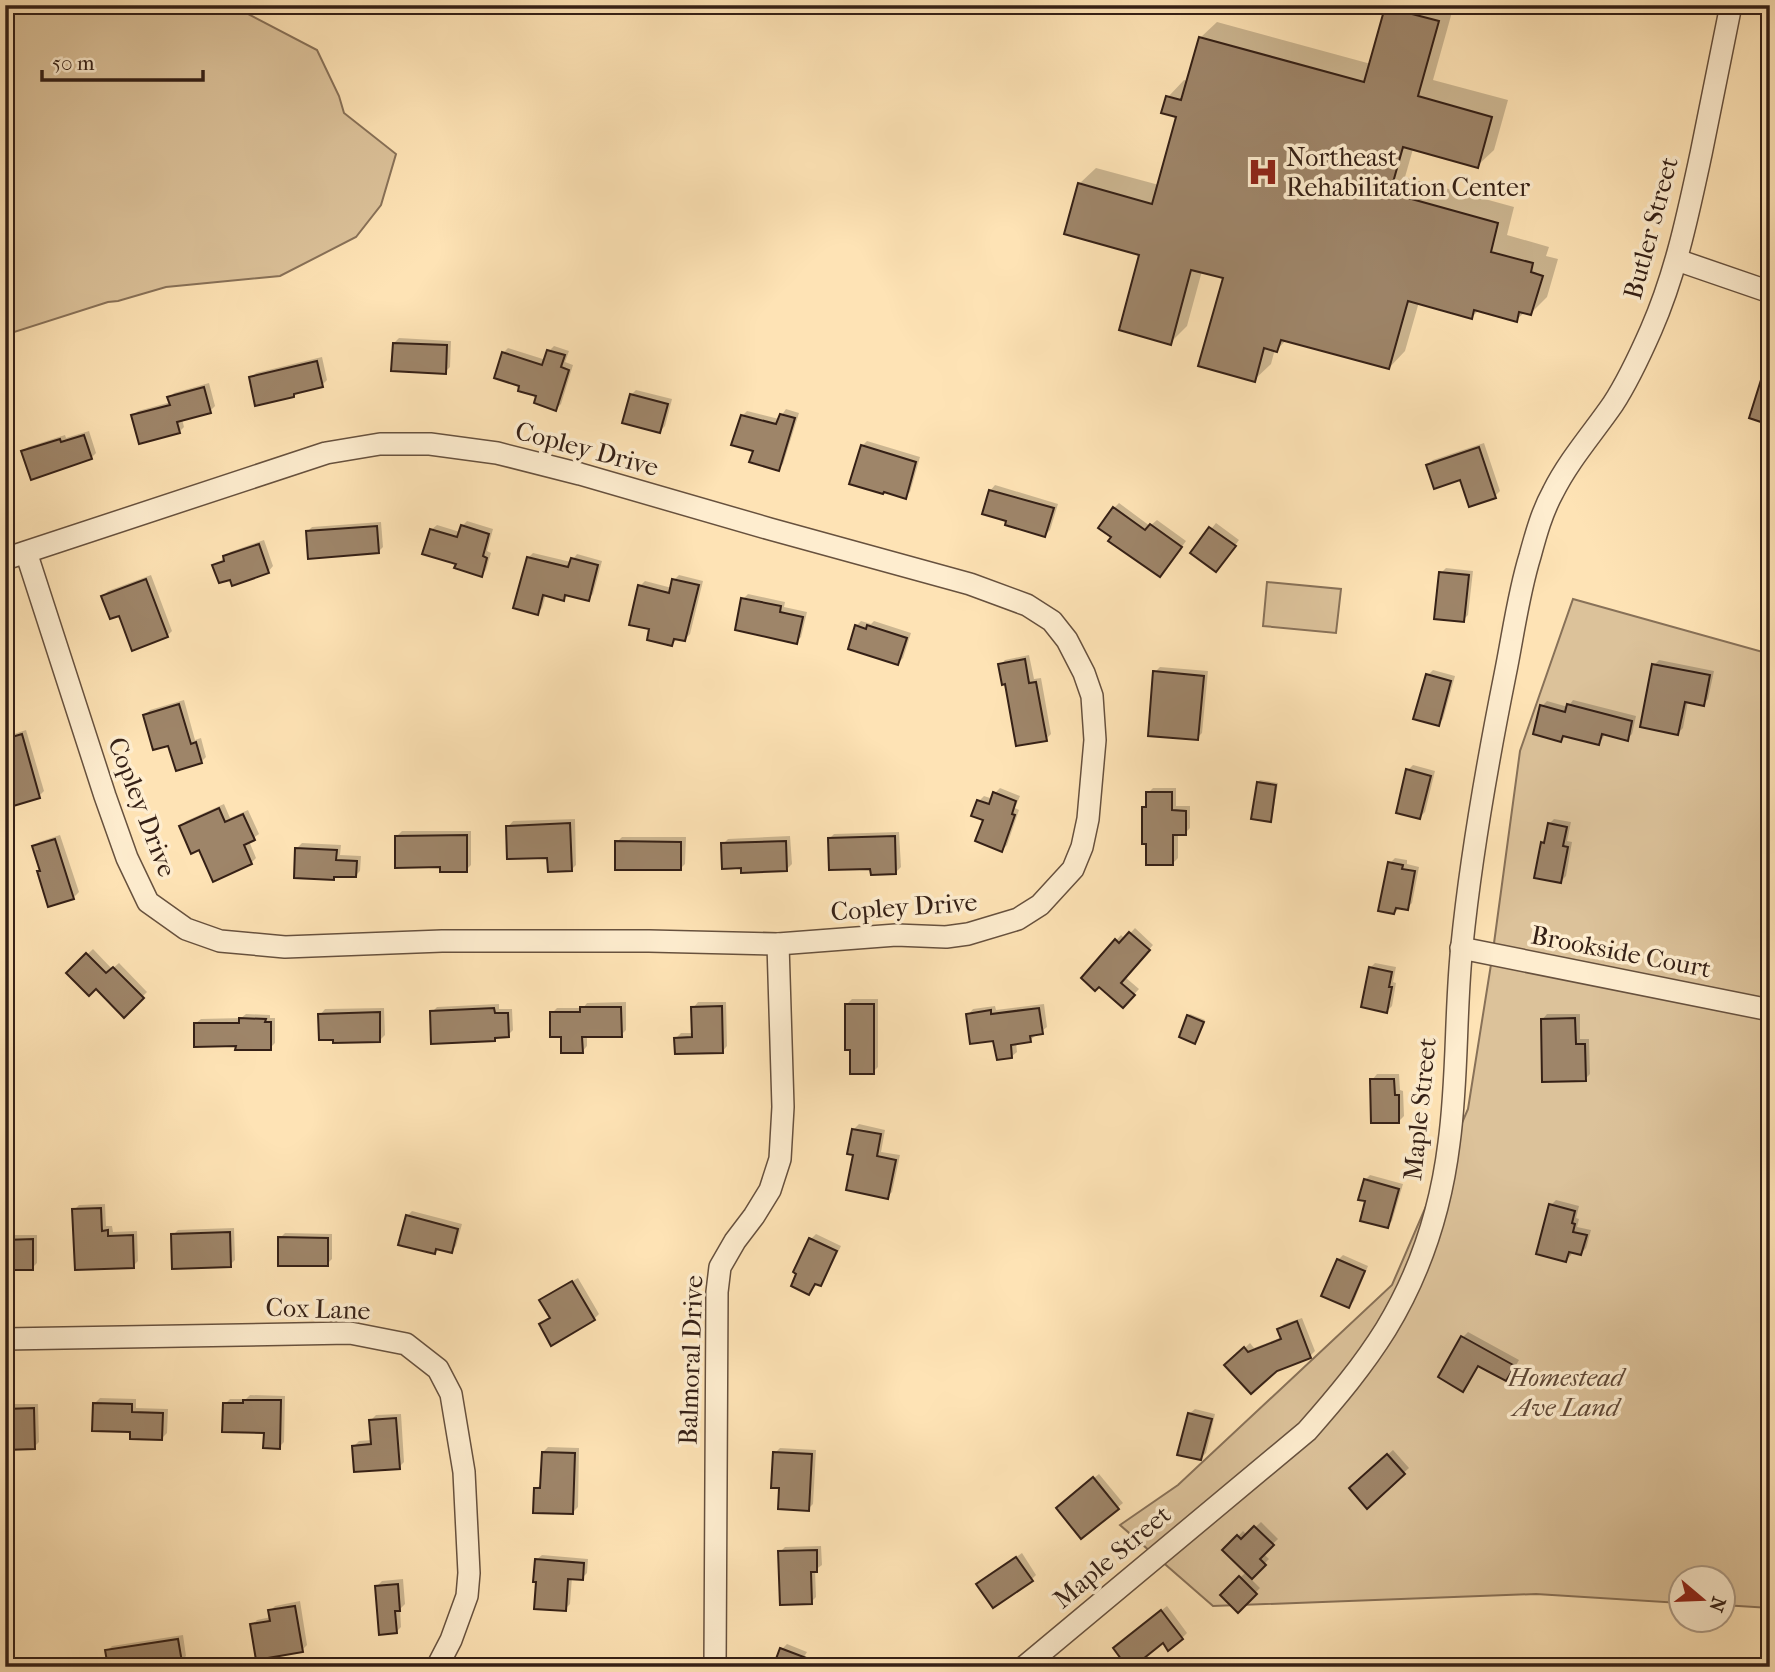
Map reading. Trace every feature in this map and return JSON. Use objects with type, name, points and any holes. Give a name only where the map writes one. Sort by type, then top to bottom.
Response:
[{"type":"street","name":"Butler Street","points":[[1528,561],[1552,492],[1614,402],[1657,316],[1677,260],[1686,223],[1731,5]]},
{"type":"street","points":[[1677,260],[1770,292]]},
{"type":"street","name":"Copley Drive","points":[[5,559],[26,552],[327,453],[380,444],[430,444],[497,453],[580,474],[970,584],[1027,605],[1052,621],[1067,640],[1084,673],[1091,696],[1095,740],[1088,819],[1082,847],[1073,869],[1040,905],[1018,919],[968,934],[946,937],[896,935],[778,944],[649,940],[469,941],[285,947],[220,941],[186,929],[148,902],[127,858],[105,796],[26,552]]},
{"type":"street","name":"Maple Street","points":[[1024,1667],[1307,1431],[1364,1361],[1387,1327],[1407,1288],[1435,1214],[1450,1141],[1461,948],[1468,893],[1490,752],[1528,561]]},
{"type":"street","name":"Balmoral Drive","points":[[715,1667],[717,1292],[720,1267],[770,1190],[780,1159],[783,1107],[778,944]]},
{"type":"street","name":"Brookside Court","points":[[1461,948],[1770,1010]]},
{"type":"street","name":"Cox Lane","points":[[5,1339],[350,1332],[406,1344],[438,1369],[451,1394],[464,1472],[470,1573],[467,1596],[451,1640],[437,1667]]},
{"type":"green space","points":[[5,5],[231,5],[317,50],[339,96],[344,113],[396,154],[381,205],[356,237],[280,276],[166,287],[108,302],[5,335]]},
{"type":"green space","points":[[1267,582],[1341,589],[1336,633],[1263,626]]},
{"type":"green space","name":"Homestead Ave Land","points":[[1573,599],[1770,654],[1770,1608],[1736,1606],[1736,1564],[1666,1564],[1666,1602],[1536,1594],[1213,1606],[1120,1525],[1178,1485],[1392,1285],[1468,1109],[1520,751]]},
{"type":"building","points":[[1385,7],[1439,21],[1418,96],[1492,117],[1478,168],[1403,147],[1390,193],[1498,223],[1491,252],[1533,263],[1531,272],[1543,276],[1531,315],[1519,312],[1517,322],[1474,310],[1472,319],[1408,301],[1389,369],[1281,340],[1277,352],[1264,348],[1255,382],[1198,366],[1223,278],[1191,270],[1171,345],[1119,330],[1139,255],[1064,234],[1078,183],[1152,204],[1176,117],[1161,113],[1166,96],[1181,100],[1199,37],[1364,82]]},
{"type":"building","points":[[393,343],[447,345],[446,374],[391,371]]},
{"type":"building","points":[[547,350],[565,355],[561,367],[569,370],[556,411],[534,403],[536,396],[518,391],[519,386],[494,378],[502,352],[542,365]]},
{"type":"building","points":[[317,361],[323,387],[255,406],[249,377]]},
{"type":"building","points":[[1766,364],[1770,365],[1770,425],[1749,418]]},
{"type":"building","points":[[204,387],[211,413],[177,422],[180,433],[139,444],[131,415],[170,405],[167,397]]},
{"type":"building","points":[[630,394],[668,404],[660,433],[622,423]]},
{"type":"building","points":[[780,414],[795,418],[779,471],[749,462],[753,451],[731,445],[741,415],[776,424]]},
{"type":"building","points":[[84,435],[92,459],[31,480],[21,451]]},
{"type":"building","points":[[861,445],[916,462],[906,499],[849,484]]},
{"type":"building","points":[[1479,447],[1496,498],[1469,507],[1460,480],[1434,489],[1426,465]]},
{"type":"building","points":[[989,490],[1054,508],[1045,537],[1005,525],[1006,521],[982,514]]},
{"type":"building","points":[[1113,507],[1145,530],[1150,524],[1182,547],[1160,577],[1108,541],[1111,537],[1098,528]]},
{"type":"building","points":[[461,525],[489,534],[483,556],[487,558],[482,577],[454,568],[456,564],[422,554],[430,529],[457,537]]},
{"type":"building","points":[[377,526],[379,553],[308,559],[306,531]]},
{"type":"building","points":[[1209,527],[1236,546],[1216,572],[1190,553]]},
{"type":"building","points":[[259,544],[269,573],[232,586],[230,580],[219,583],[212,565],[224,561],[223,556]]},
{"type":"building","points":[[527,557],[568,567],[571,558],[598,565],[589,601],[565,595],[564,601],[543,595],[538,615],[513,608]]},
{"type":"building","points":[[1439,572],[1469,575],[1464,622],[1434,619]]},
{"type":"building","points":[[146,579],[168,637],[132,651],[119,616],[110,619],[101,596]]},
{"type":"building","points":[[672,579],[699,585],[685,641],[674,639],[672,646],[647,640],[649,629],[629,625],[638,585],[669,593]]},
{"type":"building","points":[[741,598],[781,606],[780,612],[803,617],[797,644],[735,630]]},
{"type":"building","points":[[855,625],[866,629],[867,625],[907,638],[898,665],[848,649]]},
{"type":"building","points":[[1025,659],[1029,683],[1036,682],[1047,741],[1016,746],[1005,684],[1002,685],[998,664]]},
{"type":"building","points":[[1652,664],[1710,675],[1704,706],[1685,702],[1678,735],[1640,727]]},
{"type":"building","points":[[1153,671],[1204,676],[1198,740],[1148,736]]},
{"type":"building","points":[[1426,674],[1451,681],[1439,726],[1413,719]]},
{"type":"building","points":[[179,704],[191,744],[196,742],[202,763],[176,771],[168,746],[153,750],[143,715]]},
{"type":"building","points":[[1567,704],[1632,721],[1628,741],[1602,734],[1599,745],[1563,736],[1561,742],[1533,734],[1540,705],[1565,712]]},
{"type":"building","points":[[22,734],[40,798],[10,807],[5,789],[5,739]]},
{"type":"building","points":[[1406,769],[1431,776],[1420,819],[1396,813]]},
{"type":"building","points":[[1257,782],[1276,785],[1271,822],[1251,819]]},
{"type":"building","points":[[993,792],[1016,801],[1012,814],[1015,815],[1002,852],[975,841],[983,820],[971,816],[977,800],[989,804]]},
{"type":"building","points":[[1146,792],[1172,792],[1172,810],[1186,811],[1186,835],[1173,835],[1173,865],[1146,865],[1146,844],[1142,844],[1142,807],[1146,807]]},
{"type":"building","points":[[219,808],[225,822],[243,814],[255,840],[244,845],[252,864],[213,882],[199,850],[191,854],[179,826]]},
{"type":"building","points":[[570,823],[572,871],[548,872],[547,858],[507,859],[506,826]]},
{"type":"building","points":[[1548,823],[1567,827],[1563,846],[1568,847],[1561,883],[1534,878]]},
{"type":"building","points":[[467,835],[467,872],[440,872],[440,867],[395,868],[395,836]]},
{"type":"building","points":[[895,836],[896,874],[871,875],[870,869],[829,870],[828,838]]},
{"type":"building","points":[[55,839],[74,899],[48,907],[32,846]]},
{"type":"building","points":[[615,841],[681,842],[681,870],[615,870]]},
{"type":"building","points":[[786,841],[787,871],[741,873],[741,868],[722,869],[721,843]]},
{"type":"building","points":[[295,848],[337,850],[336,860],[357,861],[356,877],[334,877],[334,880],[294,878]]},
{"type":"building","points":[[1388,862],[1403,865],[1402,869],[1415,871],[1408,910],[1396,908],[1394,914],[1378,911]]},
{"type":"building","points":[[1129,932],[1150,950],[1121,983],[1135,995],[1123,1008],[1099,987],[1095,991],[1081,978],[1115,939],[1119,943]]},
{"type":"building","points":[[86,953],[106,973],[113,967],[144,998],[124,1018],[96,989],[89,996],[66,973]]},
{"type":"building","points":[[1369,967],[1392,972],[1387,1013],[1361,1007]]},
{"type":"building","points":[[845,1004],[874,1004],[874,1074],[850,1074],[850,1050],[845,1050]]},
{"type":"building","points":[[722,1006],[723,1053],[675,1054],[674,1038],[692,1037],[691,1007]]},
{"type":"building","points":[[580,1007],[621,1007],[622,1037],[582,1037],[583,1053],[561,1053],[561,1037],[550,1037],[550,1012],[580,1012]]},
{"type":"building","points":[[494,1008],[495,1013],[508,1013],[509,1037],[495,1038],[495,1041],[431,1044],[430,1011]]},
{"type":"building","points":[[1039,1008],[1043,1034],[1030,1036],[1031,1042],[1011,1045],[1012,1058],[997,1060],[993,1041],[970,1044],[966,1014]]},
{"type":"building","points":[[380,1012],[380,1042],[333,1043],[333,1040],[319,1040],[318,1014]]},
{"type":"building","points":[[1187,1015],[1204,1022],[1195,1044],[1179,1037]]},
{"type":"building","points":[[239,1018],[266,1019],[265,1022],[271,1022],[271,1050],[235,1050],[236,1046],[194,1047],[194,1023],[239,1023]]},
{"type":"building","points":[[1575,1018],[1576,1044],[1585,1044],[1586,1081],[1542,1082],[1541,1019]]},
{"type":"building","points":[[1370,1079],[1394,1079],[1395,1095],[1399,1095],[1399,1123],[1371,1123]]},
{"type":"building","points":[[852,1129],[881,1134],[877,1156],[896,1160],[888,1199],[846,1190],[853,1155],[847,1154]]},
{"type":"building","points":[[1364,1179],[1399,1189],[1388,1228],[1360,1221],[1365,1201],[1358,1200]]},
{"type":"building","points":[[1549,1204],[1575,1211],[1573,1232],[1587,1235],[1581,1255],[1569,1252],[1566,1262],[1536,1254]]},
{"type":"building","points":[[101,1208],[102,1231],[108,1230],[108,1236],[133,1235],[134,1268],[75,1270],[72,1209]]},
{"type":"building","points":[[406,1215],[458,1229],[452,1253],[436,1249],[435,1254],[398,1245]]},
{"type":"building","points":[[230,1232],[231,1267],[172,1269],[171,1234]]},
{"type":"building","points":[[278,1237],[328,1238],[328,1266],[278,1266]]},
{"type":"building","points":[[809,1238],[837,1251],[821,1286],[815,1284],[809,1295],[791,1286],[796,1274],[793,1272]]},
{"type":"building","points":[[33,1239],[33,1270],[9,1270],[9,1267],[5,1267],[5,1240]]},
{"type":"building","points":[[1337,1259],[1365,1271],[1349,1308],[1321,1296]]},
{"type":"building","points":[[572,1281],[595,1320],[551,1346],[539,1324],[550,1318],[539,1300]]},
{"type":"building","points":[[1297,1321],[1311,1358],[1277,1371],[1251,1394],[1224,1365],[1244,1347],[1248,1352],[1281,1339],[1277,1329]]},
{"type":"building","points":[[1461,1336],[1515,1366],[1506,1381],[1478,1366],[1463,1392],[1438,1377]]},
{"type":"building","points":[[243,1400],[281,1400],[280,1449],[263,1448],[264,1433],[222,1432],[223,1403],[243,1403]]},
{"type":"building","points":[[93,1403],[132,1404],[132,1412],[163,1413],[162,1440],[130,1439],[130,1432],[92,1431]]},
{"type":"building","points":[[34,1408],[35,1449],[5,1450],[5,1409]]},
{"type":"building","points":[[1188,1413],[1212,1419],[1201,1460],[1177,1455]]},
{"type":"building","points":[[396,1418],[400,1469],[354,1472],[352,1446],[371,1444],[369,1420]]},
{"type":"building","points":[[542,1452],[575,1453],[573,1514],[533,1513],[534,1488],[540,1488]]},
{"type":"building","points":[[773,1452],[812,1454],[809,1511],[778,1509],[779,1488],[771,1488]]},
{"type":"building","points":[[1387,1454],[1405,1474],[1367,1509],[1349,1488]]},
{"type":"building","points":[[1093,1477],[1119,1509],[1081,1539],[1056,1508]]},
{"type":"building","points":[[1254,1526],[1274,1545],[1260,1559],[1266,1565],[1252,1579],[1222,1550],[1237,1535],[1241,1539]]},
{"type":"building","points":[[817,1550],[817,1572],[811,1572],[812,1604],[780,1605],[778,1551]]},
{"type":"building","points":[[1016,1557],[1033,1581],[993,1608],[976,1584]]},
{"type":"building","points":[[535,1559],[584,1563],[583,1580],[568,1579],[566,1611],[534,1609]]},
{"type":"building","points":[[1239,1576],[1257,1594],[1238,1613],[1220,1595]]},
{"type":"building","points":[[398,1584],[400,1611],[395,1611],[397,1633],[379,1635],[375,1586]]},
{"type":"building","points":[[295,1606],[303,1652],[256,1660],[250,1624],[270,1621],[268,1610]]},
{"type":"building","points":[[1161,1610],[1183,1639],[1168,1651],[1163,1643],[1133,1667],[1127,1667],[1113,1648]]},
{"type":"building","points":[[178,1639],[182,1662],[154,1667],[108,1667],[105,1650]]},
{"type":"building","points":[[780,1648],[825,1665],[773,1667]]},
{"type":"place","name":"Northeast Rehabilitation Center","points":[[1263,172]]}]
